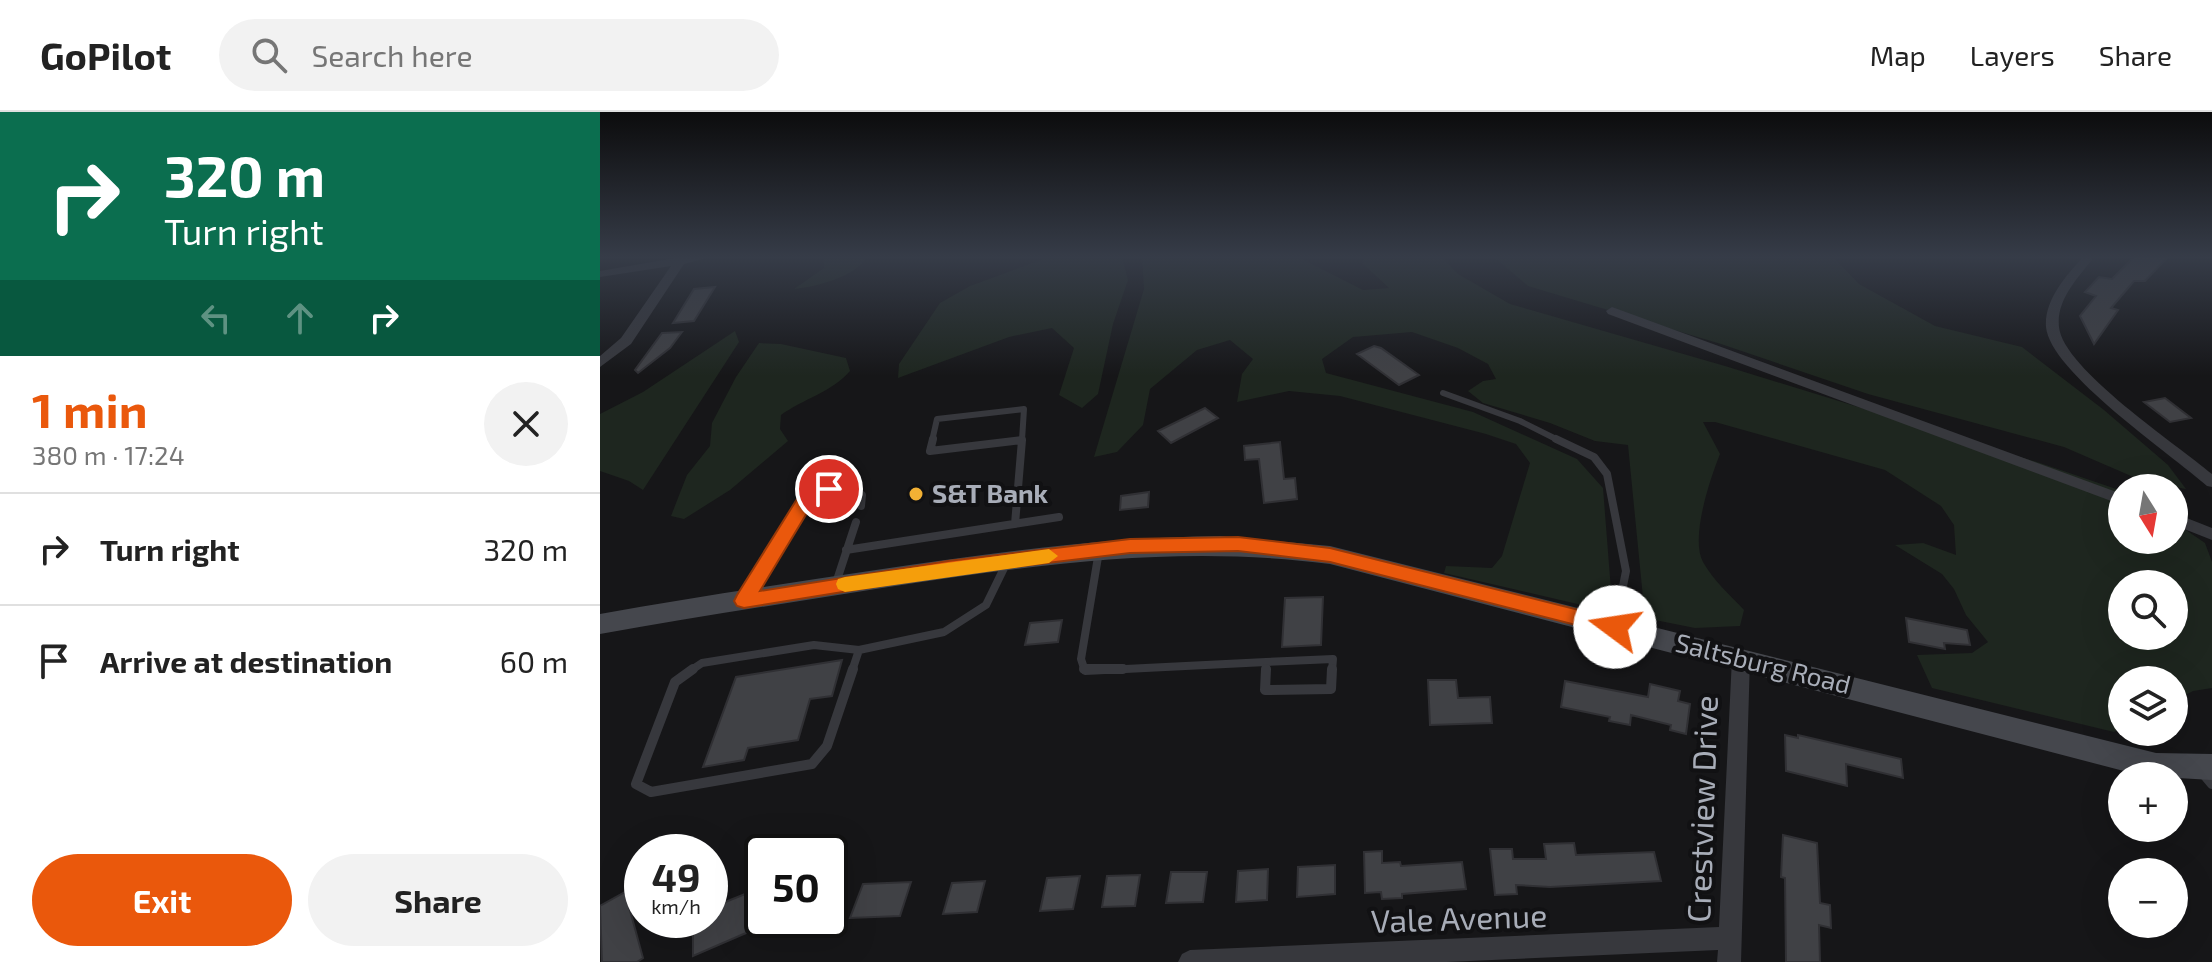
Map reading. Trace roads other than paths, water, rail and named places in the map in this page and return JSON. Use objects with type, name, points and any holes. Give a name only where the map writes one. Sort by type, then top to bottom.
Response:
[{"type":"main road","name":"Saltsburg Road","points":[[600,624],[835,586],[1099,550],[1186,544],[1285,547],[1330,555],[1741,658],[2156,766],[2208,773]]},
{"type":"street","points":[[600,363],[626,341],[656,297]]},
{"type":"street","points":[[2061,297],[2053,320],[2054,337],[2065,355],[2088,379],[2212,482]]},
{"type":"street","points":[[1612,311],[2108,495]]},
{"type":"street","points":[[2188,525],[2212,534]]},
{"type":"street","name":"Crestview Drive","points":[[1729,962],[1741,658]]},
{"type":"street","name":"Vale Avenue","points":[[1190,962],[1729,938]]},
{"type":"lane","points":[[1443,393],[1520,421],[1594,457],[1607,474],[1626,571],[1615,627]]},
{"type":"lane","points":[[1015,524],[1022,440],[1024,409],[937,419],[930,451],[1022,440]]},
{"type":"lane","points":[[744,601],[804,503],[812,497],[844,487],[862,495],[861,506]]},
{"type":"lane","points":[[846,550],[1059,517]]},
{"type":"lane","points":[[835,586],[856,522]]},
{"type":"lane","points":[[1099,550],[1081,659],[1085,671],[1266,660],[1333,659],[1331,689],[1265,690],[1266,660]]},
{"type":"lane","points":[[859,650],[827,746],[812,764],[651,792],[636,784],[675,682],[702,663],[814,645],[859,650],[944,632],[986,605],[998,586],[1007,561]]},
{"type":"place","name":"S&T Bank","points":[[916,494]]}]
